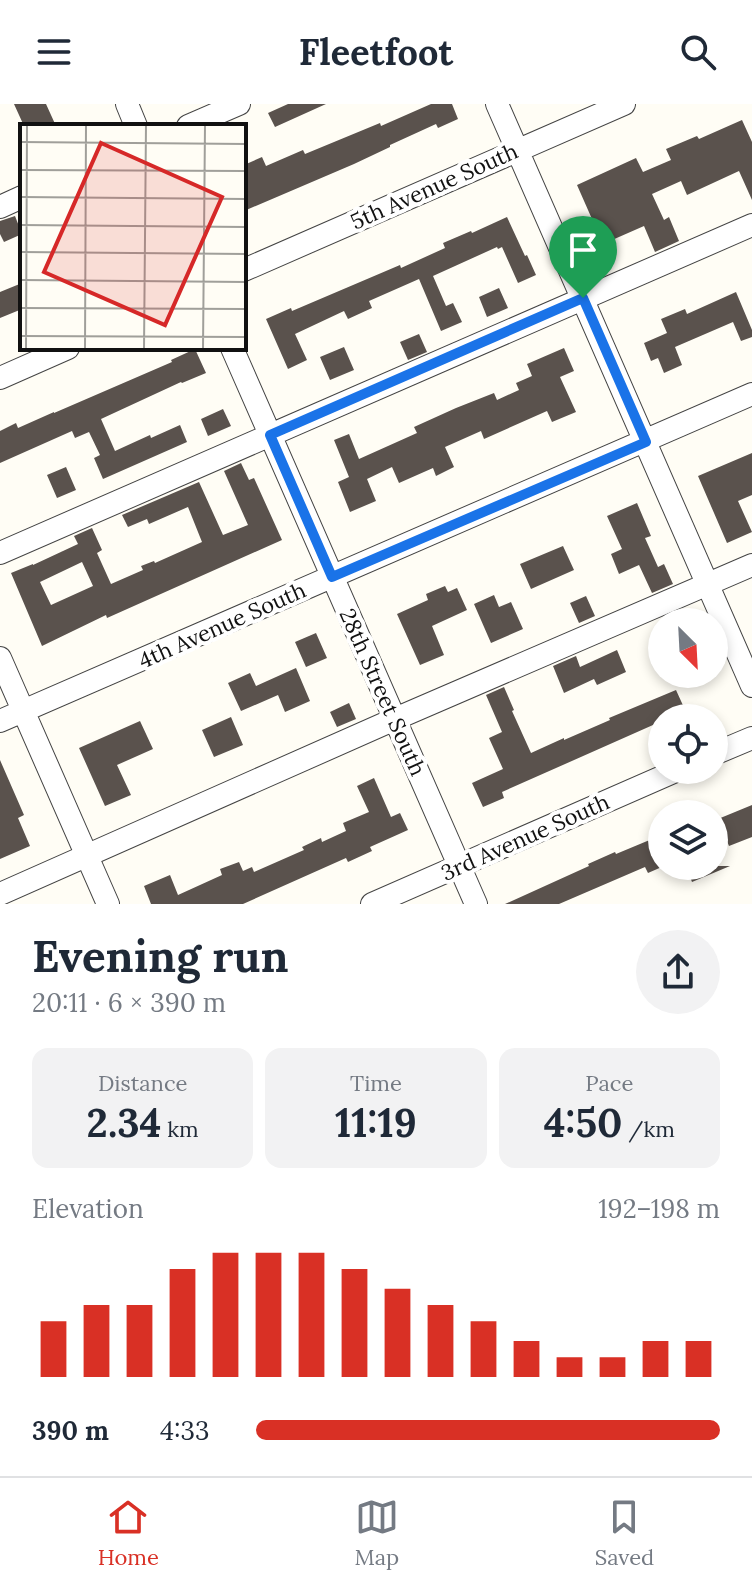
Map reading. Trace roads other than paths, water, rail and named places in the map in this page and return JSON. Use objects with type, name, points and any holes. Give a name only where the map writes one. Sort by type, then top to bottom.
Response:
[{"type":"street","points":[[127,104],[135,124]]},
{"type":"street","points":[[193,124],[239,104]]},
{"type":"street","points":[[497,104],[752,686]]},
{"type":"street","name":"5th Avenue South","points":[[246,269],[624,104]]},
{"type":"street","points":[[0,207],[20,198]]},
{"type":"street","points":[[0,553],[752,225]]},
{"type":"street","points":[[0,378],[63,350]]},
{"type":"street","name":"28th Street South","points":[[233,350],[476,904]]},
{"type":"street","name":"4th Avenue South","points":[[0,721],[752,394]]},
{"type":"street","points":[[0,894],[752,565]]},
{"type":"street","points":[[0,658],[108,904]]},
{"type":"street","points":[[728,748],[752,738]]},
{"type":"street","name":"3rd Avenue South","points":[[372,904],[648,783]]}]
